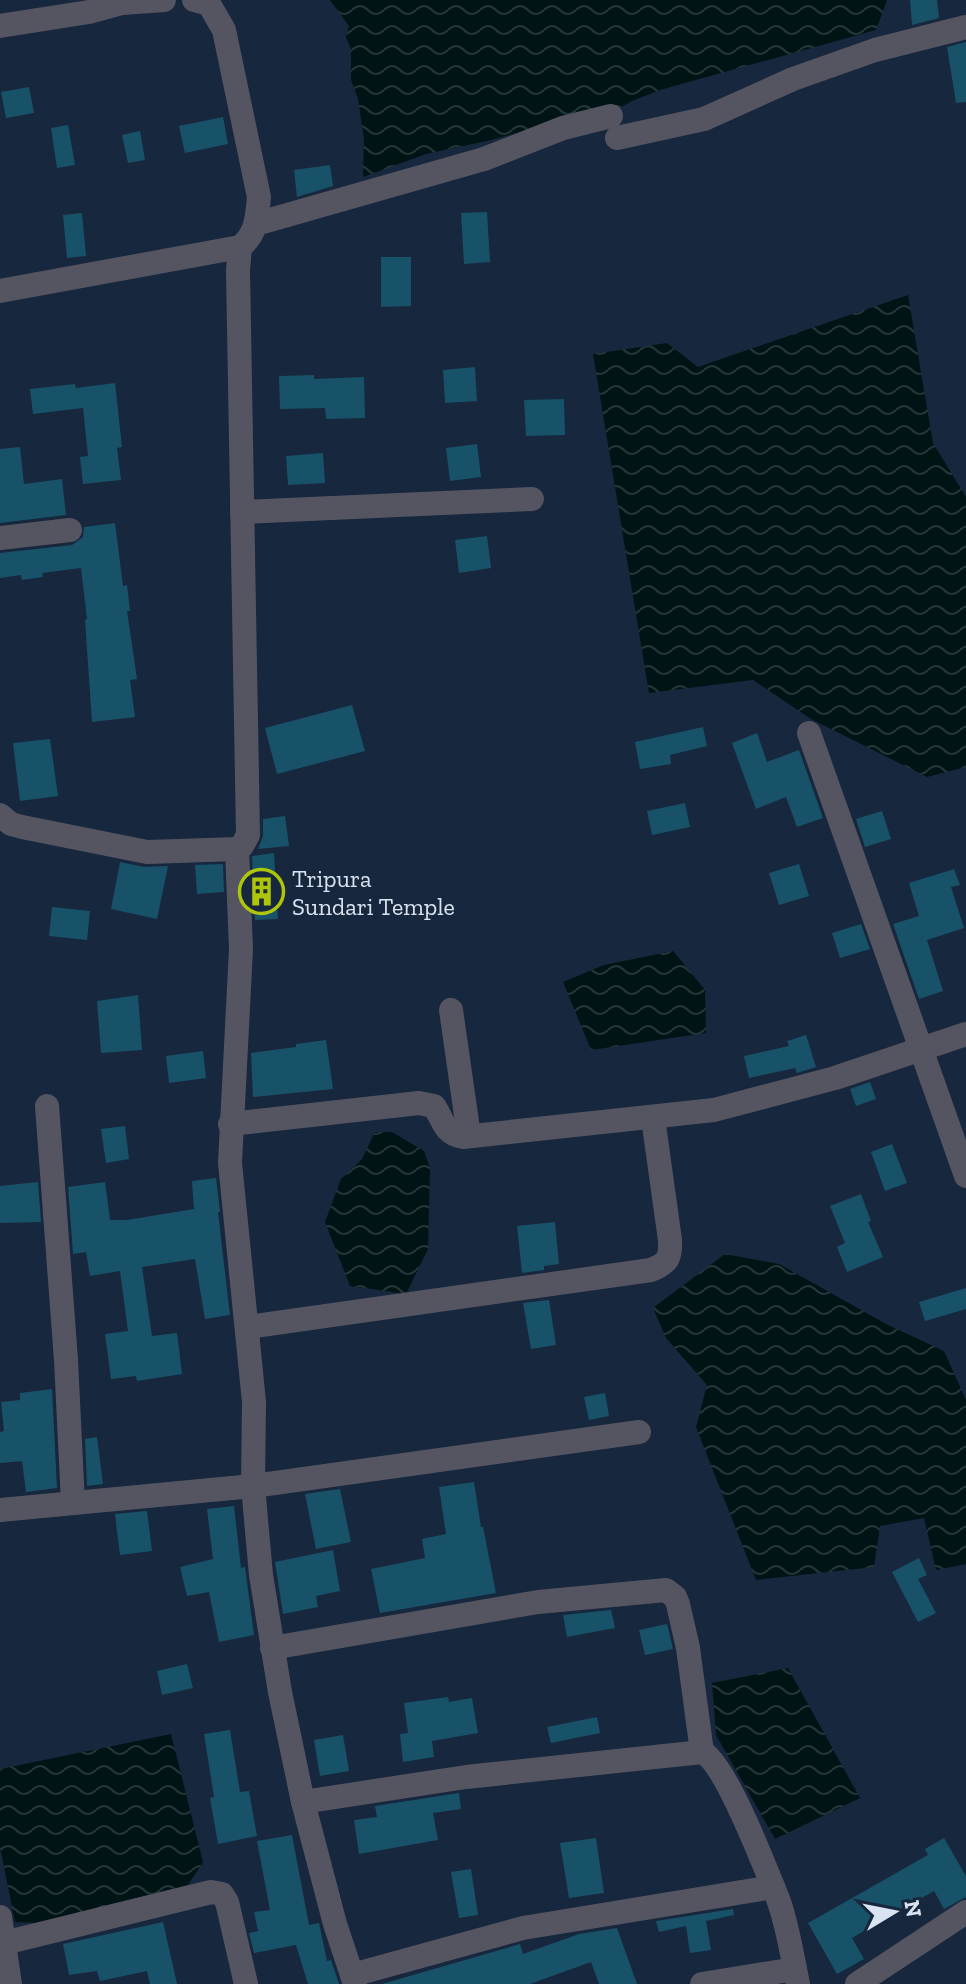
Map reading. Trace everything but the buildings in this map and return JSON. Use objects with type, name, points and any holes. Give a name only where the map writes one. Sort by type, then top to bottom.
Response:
[{"type":"street","points":[[0,26],[29,11],[89,12],[123,2],[164,0]]},
{"type":"street","points":[[0,291],[240,247],[251,238],[259,197],[224,30],[209,4],[194,0]]},
{"type":"street","points":[[256,224],[484,159],[563,128],[704,119],[807,74],[875,50],[966,27]]},
{"type":"street","points":[[0,815],[11,824],[134,850],[174,853],[237,849],[248,835],[240,247]]},
{"type":"street","points":[[242,512],[532,499]]},
{"type":"street","points":[[0,538],[70,530]]},
{"type":"street","points":[[809,733],[966,1176]]},
{"type":"street","points":[[237,849],[241,949],[230,1124],[231,1190],[255,1426],[253,1486],[261,1575],[272,1648],[303,1802],[320,1873],[354,1979],[523,1928],[773,1887]]},
{"type":"street","points":[[451,1010],[469,1136]]},
{"type":"street","points":[[230,1124],[419,1103],[434,1106],[451,1134],[469,1136],[653,1118],[714,1110],[805,1087],[966,1034]]},
{"type":"street","points":[[47,1106],[73,1503]]},
{"type":"street","points":[[247,1327],[651,1270],[663,1265],[671,1254],[653,1118]]},
{"type":"street","points":[[0,1510],[253,1486],[639,1432]]},
{"type":"street","points":[[272,1648],[538,1602],[666,1590],[675,1597],[688,1648],[702,1752]]},
{"type":"street","points":[[303,1802],[466,1777],[702,1752],[714,1760],[729,1786],[773,1887],[797,1977],[702,1984]]},
{"type":"street","points":[[4,1943],[211,1892],[222,1894],[227,1902],[246,1984]]},
{"type":"street","points":[[857,1984],[966,1912]]},
{"type":"street","points":[[0,1917],[10,1984]]},
{"type":"water","points":[[330,0],[887,0],[876,30],[660,90],[632,101],[597,121],[568,119],[426,154],[363,177],[364,139],[358,99],[351,80],[351,49],[346,37],[349,26]]},
{"type":"water","points":[[908,295],[933,443],[966,497],[966,767],[927,777],[811,719],[753,680],[649,693],[593,354],[667,343],[698,367]]},
{"type":"water","points":[[673,951],[705,990],[706,1033],[591,1050],[563,982],[604,965]]},
{"type":"water","points":[[375,1132],[392,1132],[424,1151],[430,1168],[428,1249],[406,1294],[350,1286],[325,1222],[341,1179],[362,1159]]},
{"type":"water","points":[[725,1254],[779,1264],[888,1325],[944,1351],[966,1400],[966,1564],[936,1570],[924,1518],[880,1526],[874,1567],[756,1580],[696,1427],[707,1385],[666,1338],[653,1308]]},
{"type":"water","points":[[788,1668],[860,1798],[775,1839],[716,1735],[712,1683]]},
{"type":"water","points":[[171,1734],[203,1862],[188,1885],[37,1923],[15,1922],[0,1847],[0,1769]]},
{"type":"place","name":"Tripura Sundari Temple","points":[[261,892]]}]
